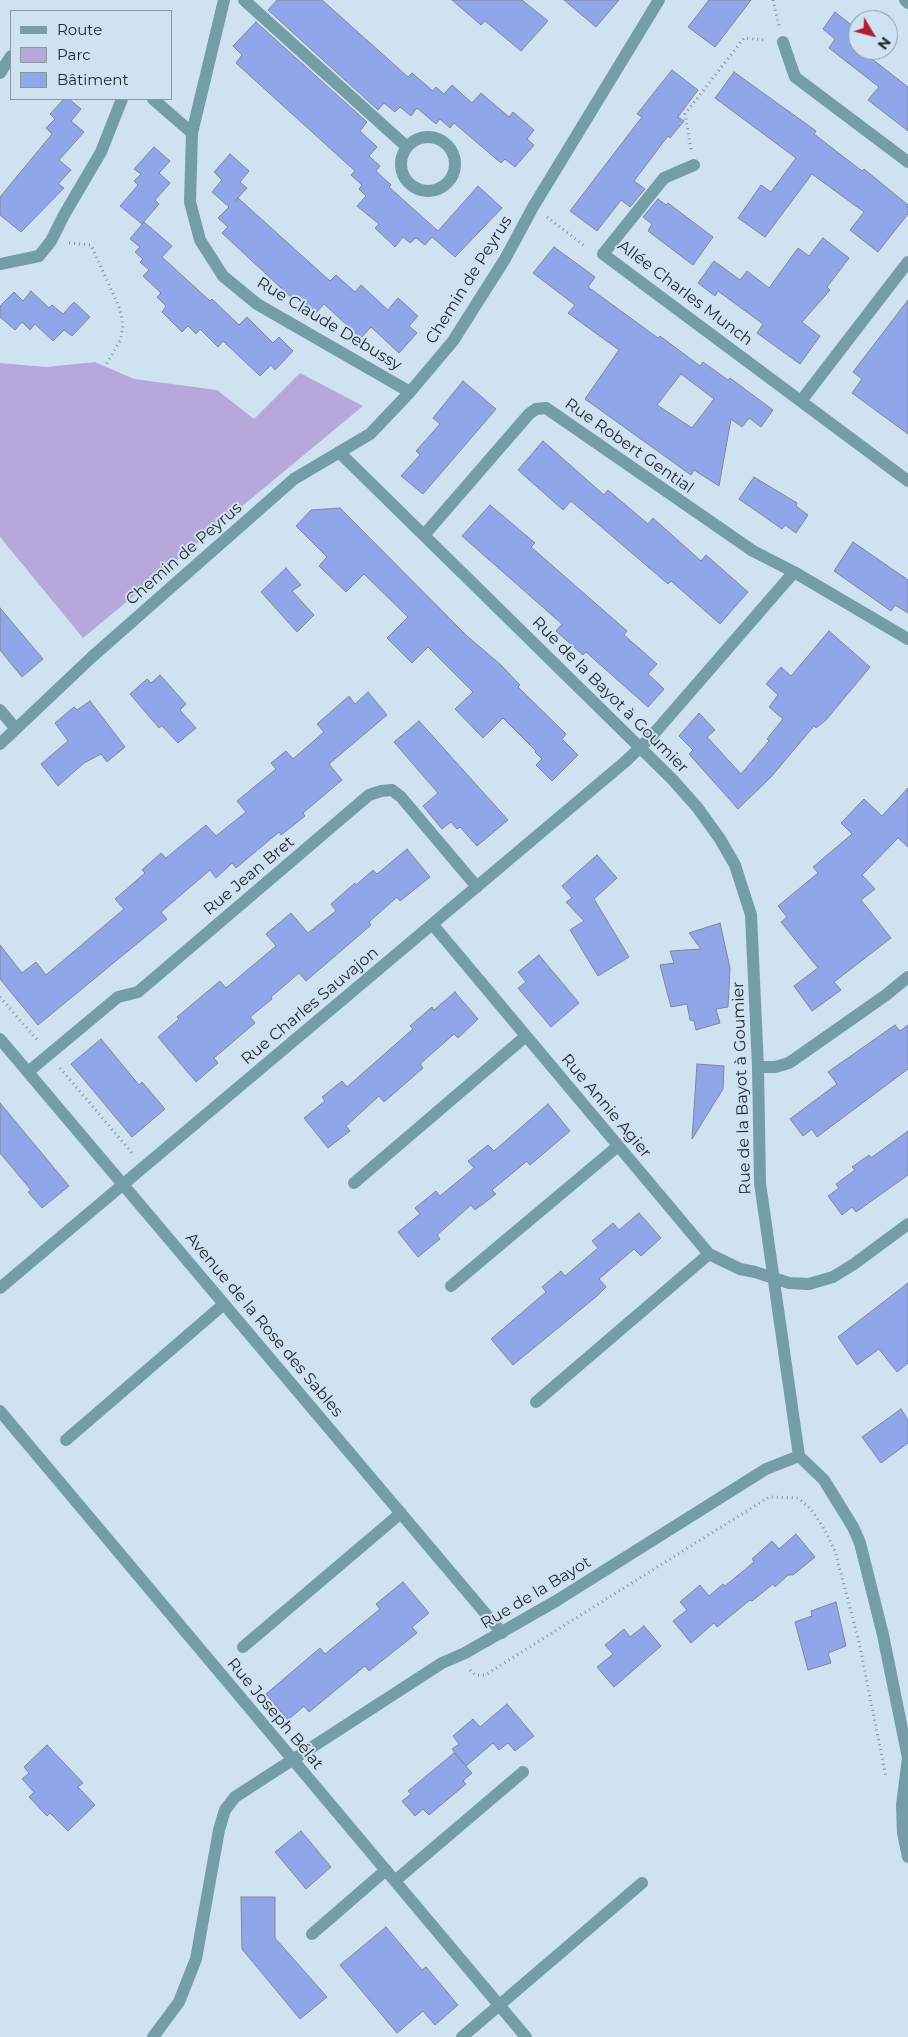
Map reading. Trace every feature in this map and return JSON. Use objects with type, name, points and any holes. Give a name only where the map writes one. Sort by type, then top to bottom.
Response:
[{"type":"street","name":"Rue Claude Debussy","points":[[224,0],[192,133],[190,202],[200,240],[223,276],[257,304],[410,392]]},
{"type":"street","points":[[244,0],[407,147]]},
{"type":"street","name":"Chemin de Peyrus","points":[[0,744],[93,656],[294,479],[370,434],[410,392],[453,341],[505,259],[533,207],[659,0]]},
{"type":"street","points":[[905,0],[908,3]]},
{"type":"street","points":[[783,42],[795,77],[908,162]]},
{"type":"street","points":[[0,73],[10,58]]},
{"type":"street","points":[[0,264],[39,256],[51,241],[100,152],[122,100]]},
{"type":"street","points":[[154,100],[192,133]]},
{"type":"street","points":[[423,137],[432,137],[448,145],[455,162],[450,180],[444,186],[428,191],[412,186],[402,171],[403,155],[407,147],[423,137]]},
{"type":"street","name":"Allée Charles Munch","points":[[694,165],[664,178],[603,254],[908,481]]},
{"type":"street","points":[[801,401],[908,262]]},
{"type":"street","name":"Rue Robert Gential","points":[[425,534],[529,414],[536,408],[546,408],[753,551],[794,572],[908,639]]},
{"type":"street","name":"Rue de la Bayot à Goumier","points":[[339,452],[425,534],[672,779],[708,823],[735,866],[751,915],[758,1067],[760,1183],[799,1456]]},
{"type":"street","points":[[640,748],[794,572]]},
{"type":"street","points":[[0,710],[16,729]]},
{"type":"street","name":"Rue Charles Sauvajon","points":[[0,1288],[433,925],[640,748]]},
{"type":"street","name":"Rue Jean Bret","points":[[28,1072],[118,997],[138,992],[369,795],[392,790],[401,797],[477,887]]},
{"type":"street","name":"Rue Annie Agier","points":[[433,925],[709,1254],[726,1264],[774,1279],[789,1283],[809,1284],[833,1277],[854,1264],[908,1224]]},
{"type":"street","points":[[758,1067],[775,1067],[790,1063],[886,995],[908,976]]},
{"type":"street","points":[[354,1182],[526,1036]]},
{"type":"street","name":"Avenue de la Rose des Sables","points":[[0,1039],[502,1632]]},
{"type":"street","points":[[451,1286],[618,1146]]},
{"type":"street","points":[[536,1402],[709,1254]]},
{"type":"street","points":[[66,1440],[224,1304]]},
{"type":"street","name":"Rue Joseph Bélat","points":[[0,1411],[526,2037]]},
{"type":"street","points":[[799,1456],[824,1480],[853,1527],[860,1543],[883,1635],[908,1758],[902,1805],[908,1857]]},
{"type":"street","name":"Rue de la Bayot","points":[[153,2037],[179,2002],[196,1959],[219,1830],[225,1810],[235,1797],[442,1663],[465,1654],[556,1601],[766,1468],[799,1456]]},
{"type":"street","points":[[244,1646],[401,1513]]},
{"type":"street","points":[[396,1880],[523,1772]]},
{"type":"street","points":[[312,1934],[386,1870]]},
{"type":"street","points":[[462,2037],[642,1883]]},
{"type":"path","points":[[694,165],[685,114],[744,38],[783,42],[773,0]]},
{"type":"path","points":[[533,207],[586,247],[603,254]]},
{"type":"path","points":[[51,241],[91,245],[120,308],[123,326],[120,341],[105,366]]},
{"type":"path","points":[[0,997],[144,1166]]},
{"type":"path","points":[[465,1654],[468,1669],[475,1675],[485,1675],[769,1497],[798,1498],[810,1508],[823,1527],[835,1551],[859,1642],[888,1787],[902,1805]]},
{"type":"green space","points":[[95,362],[134,379],[217,390],[254,419],[300,373],[363,406],[83,638],[0,537],[0,363],[46,367]]},
{"type":"building","points":[[277,0],[322,0],[408,77],[412,73],[433,91],[436,87],[444,94],[452,85],[472,103],[481,93],[509,117],[513,112],[534,130],[527,139],[534,145],[515,167],[505,159],[501,163],[454,123],[450,128],[440,119],[436,124],[417,108],[411,116],[400,107],[395,112],[384,103],[378,110],[268,10]]},
{"type":"building","points":[[452,0],[522,0],[548,21],[521,51],[485,21],[481,25]]},
{"type":"building","points":[[564,0],[619,0],[596,27]]},
{"type":"building","points":[[709,0],[751,0],[715,47],[688,27]]},
{"type":"building","points":[[835,12],[848,22],[848,60],[873,60],[908,87],[908,131],[868,100],[879,87],[829,48],[835,39],[823,29]]},
{"type":"building","points":[[256,22],[367,122],[360,131],[377,147],[369,156],[380,166],[376,171],[391,185],[389,187],[438,231],[478,186],[502,208],[455,257],[432,237],[425,245],[416,238],[410,243],[403,237],[395,247],[375,228],[379,224],[357,206],[366,196],[359,189],[362,185],[351,175],[355,171],[236,63],[242,55],[233,46]]},
{"type":"building","points":[[672,70],[698,90],[678,117],[684,121],[670,138],[668,136],[634,181],[645,189],[630,207],[621,200],[597,231],[570,211],[642,117],[637,114]]},
{"type":"building","points":[[734,72],[816,131],[814,134],[862,171],[864,169],[908,205],[908,214],[878,252],[850,230],[864,212],[812,174],[765,237],[738,218],[761,185],[771,192],[796,158],[715,98]]},
{"type":"building","points":[[63,100],[70,100],[81,109],[71,121],[84,132],[59,160],[71,170],[58,184],[64,188],[21,232],[0,215],[0,197],[52,134],[46,128],[55,119],[50,114]]},
{"type":"building","points":[[154,147],[170,161],[159,173],[170,183],[155,200],[159,204],[142,224],[120,206],[138,185],[134,181],[141,174],[134,169]]},
{"type":"building","points":[[230,154],[249,171],[240,182],[247,188],[235,201],[238,198],[330,281],[336,275],[355,292],[361,285],[388,310],[398,298],[418,316],[409,326],[417,333],[399,353],[371,327],[361,338],[324,304],[316,313],[298,297],[294,300],[222,233],[228,227],[218,218],[229,207],[212,192],[222,180],[214,172]]},
{"type":"building","points":[[658,199],[666,205],[668,203],[713,237],[693,265],[648,231],[652,224],[643,217]]},
{"type":"building","points":[[144,222],[172,246],[162,257],[210,301],[212,299],[239,325],[247,317],[273,343],[279,337],[293,351],[275,370],[271,365],[260,376],[223,341],[218,347],[200,329],[196,334],[188,326],[182,332],[162,312],[166,306],[157,297],[161,293],[143,276],[149,270],[140,262],[143,259],[135,252],[140,247],[130,239]]},
{"type":"building","points":[[823,238],[849,258],[827,287],[830,290],[802,322],[820,336],[800,364],[757,333],[763,324],[718,291],[715,296],[698,283],[714,261],[740,280],[747,271],[769,288],[798,248],[809,256]]},
{"type":"building","points":[[554,247],[595,277],[588,287],[700,366],[703,362],[728,380],[730,378],[773,410],[761,427],[749,418],[742,427],[731,419],[719,486],[694,470],[691,475],[585,399],[619,350],[568,313],[575,305],[533,273]],"holes":[[[681,374],[714,399],[692,428],[657,405]]]},
{"type":"building","points":[[31,291],[49,308],[52,305],[63,314],[74,302],[90,317],[72,336],[64,330],[53,341],[35,324],[30,330],[22,322],[15,330],[0,317],[0,306],[14,292],[23,301]]},
{"type":"building","points":[[908,300],[908,434],[852,393],[862,379],[853,372]]},
{"type":"building","points":[[463,381],[496,409],[423,494],[401,476],[420,455],[416,451],[440,424],[433,418]]},
{"type":"building","points":[[543,441],[604,495],[608,490],[648,524],[653,518],[701,561],[706,555],[748,592],[720,624],[671,581],[668,584],[571,501],[563,510],[518,470]]},
{"type":"building","points":[[754,477],[797,503],[796,506],[808,515],[796,533],[785,525],[782,529],[739,499]]},
{"type":"building","points":[[490,505],[535,543],[531,547],[627,631],[624,635],[657,664],[648,674],[664,689],[648,707],[586,652],[583,655],[556,631],[562,624],[462,536]]},
{"type":"building","points":[[340,508],[467,636],[501,665],[520,685],[518,687],[566,734],[562,739],[578,755],[552,781],[536,765],[542,759],[536,751],[503,718],[483,738],[455,709],[473,692],[428,647],[412,663],[387,638],[408,617],[364,574],[346,592],[319,566],[327,557],[296,526],[311,510]]},
{"type":"building","points":[[853,542],[908,580],[908,613],[895,605],[891,611],[834,571]]},
{"type":"building","points":[[286,568],[301,585],[292,591],[314,615],[297,632],[261,592]]},
{"type":"building","points":[[0,608],[43,659],[22,677],[0,650]]},
{"type":"building","points":[[829,631],[870,667],[826,720],[816,728],[814,726],[771,777],[738,809],[689,754],[693,750],[679,736],[699,713],[715,730],[707,737],[741,774],[769,741],[767,739],[783,719],[769,707],[778,695],[766,684],[781,667],[791,676]]},
{"type":"building","points":[[160,675],[186,704],[180,710],[196,728],[178,743],[162,726],[159,728],[130,694],[147,679],[151,683]]},
{"type":"building","points":[[368,692],[387,715],[329,764],[342,780],[303,813],[305,816],[281,835],[279,832],[236,868],[232,863],[216,878],[210,870],[161,912],[167,919],[38,1025],[0,979],[0,945],[22,973],[36,962],[46,975],[124,909],[115,899],[145,873],[142,870],[161,853],[166,858],[206,825],[216,836],[246,812],[237,801],[276,769],[271,763],[286,751],[293,759],[324,732],[317,724],[349,696],[355,704]]},
{"type":"building","points":[[90,701],[125,747],[107,762],[101,754],[84,763],[58,786],[41,764],[68,741],[55,723],[74,707],[77,710]]},
{"type":"building","points":[[419,721],[508,820],[477,846],[460,827],[457,829],[451,822],[442,829],[423,806],[438,793],[394,742]]},
{"type":"building","points":[[908,788],[908,847],[898,838],[862,875],[875,889],[861,900],[891,938],[834,982],[841,990],[812,1011],[794,986],[818,968],[781,922],[787,917],[778,906],[818,873],[813,867],[852,834],[841,823],[864,799],[882,816]]},
{"type":"building","points":[[407,849],[430,877],[400,901],[397,897],[369,922],[371,925],[306,981],[299,973],[271,997],[272,999],[250,1017],[255,1023],[214,1058],[218,1063],[196,1082],[158,1037],[179,1019],[177,1017],[220,981],[226,988],[276,946],[266,934],[291,913],[308,933],[336,911],[331,904],[355,883],[356,885],[373,870],[377,874]]},
{"type":"building","points":[[597,855],[617,878],[594,899],[629,957],[598,976],[570,930],[584,921],[566,902],[572,898],[562,886]]},
{"type":"building","points":[[720,923],[730,968],[728,1007],[716,1009],[720,1023],[696,1030],[694,1021],[690,1020],[687,1004],[671,1007],[660,965],[674,963],[670,951],[701,949],[689,933]]},
{"type":"building","points":[[539,955],[579,1003],[551,1027],[518,988],[526,982],[518,972]]},
{"type":"building","points":[[455,992],[478,1019],[458,1038],[454,1034],[420,1064],[423,1068],[384,1102],[379,1096],[346,1126],[350,1131],[328,1148],[304,1118],[325,1101],[322,1097],[342,1081],[347,1087],[413,1029],[410,1026],[432,1007],[434,1010]]},
{"type":"building","points":[[895,1025],[900,1031],[908,1025],[908,1069],[817,1137],[812,1129],[803,1136],[790,1119],[837,1084],[828,1072]]},
{"type":"building","points":[[101,1039],[139,1085],[142,1082],[165,1109],[132,1137],[71,1064]]},
{"type":"building","points":[[697,1064],[724,1066],[723,1089],[692,1139]]},
{"type":"building","points":[[0,1103],[69,1186],[42,1208],[28,1192],[31,1190],[0,1153]]},
{"type":"building","points":[[548,1104],[570,1131],[530,1165],[527,1161],[492,1190],[496,1194],[475,1210],[471,1205],[437,1235],[440,1239],[418,1257],[398,1232],[420,1214],[415,1208],[436,1191],[440,1196],[474,1168],[468,1161],[488,1145],[494,1151]]},
{"type":"building","points":[[908,1131],[908,1175],[856,1212],[852,1207],[842,1215],[828,1196],[839,1188],[836,1184],[855,1170],[852,1167],[869,1155],[871,1158]]},
{"type":"building","points":[[639,1213],[661,1238],[641,1256],[634,1249],[599,1279],[606,1287],[597,1296],[513,1365],[491,1339],[546,1292],[542,1287],[561,1271],[565,1276],[598,1248],[592,1241],[613,1223],[619,1230]]},
{"type":"building","points":[[908,1283],[908,1363],[897,1372],[879,1349],[857,1365],[838,1337]]},
{"type":"building","points":[[901,1409],[908,1420],[908,1443],[881,1463],[862,1437]]},
{"type":"building","points":[[796,1534],[815,1557],[793,1575],[788,1575],[775,1587],[773,1584],[752,1601],[750,1600],[717,1627],[714,1623],[691,1643],[673,1621],[687,1610],[680,1602],[700,1585],[709,1596],[723,1584],[725,1586],[754,1562],[752,1559],[772,1541],[779,1549]]},
{"type":"building","points":[[403,1582],[429,1613],[412,1627],[417,1633],[369,1671],[365,1666],[309,1712],[304,1706],[288,1720],[266,1694],[320,1648],[325,1654],[380,1609],[376,1604]]},
{"type":"building","points":[[836,1602],[846,1646],[828,1653],[831,1663],[808,1670],[795,1622],[812,1616],[811,1611]]},
{"type":"building","points":[[644,1626],[661,1646],[614,1687],[597,1667],[613,1654],[605,1645],[624,1629],[630,1637]]},
{"type":"building","points":[[507,1704],[534,1736],[515,1751],[508,1743],[499,1750],[493,1743],[466,1766],[452,1749],[459,1744],[453,1736],[473,1719],[480,1727]]},
{"type":"building","points":[[47,1745],[83,1783],[78,1787],[95,1805],[68,1831],[50,1813],[47,1816],[29,1797],[34,1792],[22,1779],[29,1773],[24,1767]]},
{"type":"building","points":[[454,1753],[472,1773],[463,1781],[466,1784],[429,1815],[423,1809],[415,1816],[402,1801],[411,1794],[408,1791]]},
{"type":"building","points":[[301,1831],[331,1867],[306,1889],[275,1852]]},
{"type":"building","points":[[241,1897],[275,1897],[275,1938],[327,1997],[300,2019],[242,1949]]},
{"type":"building","points":[[386,1927],[422,1970],[426,1967],[458,2005],[435,2025],[423,2011],[397,2033],[340,1965]]}]
